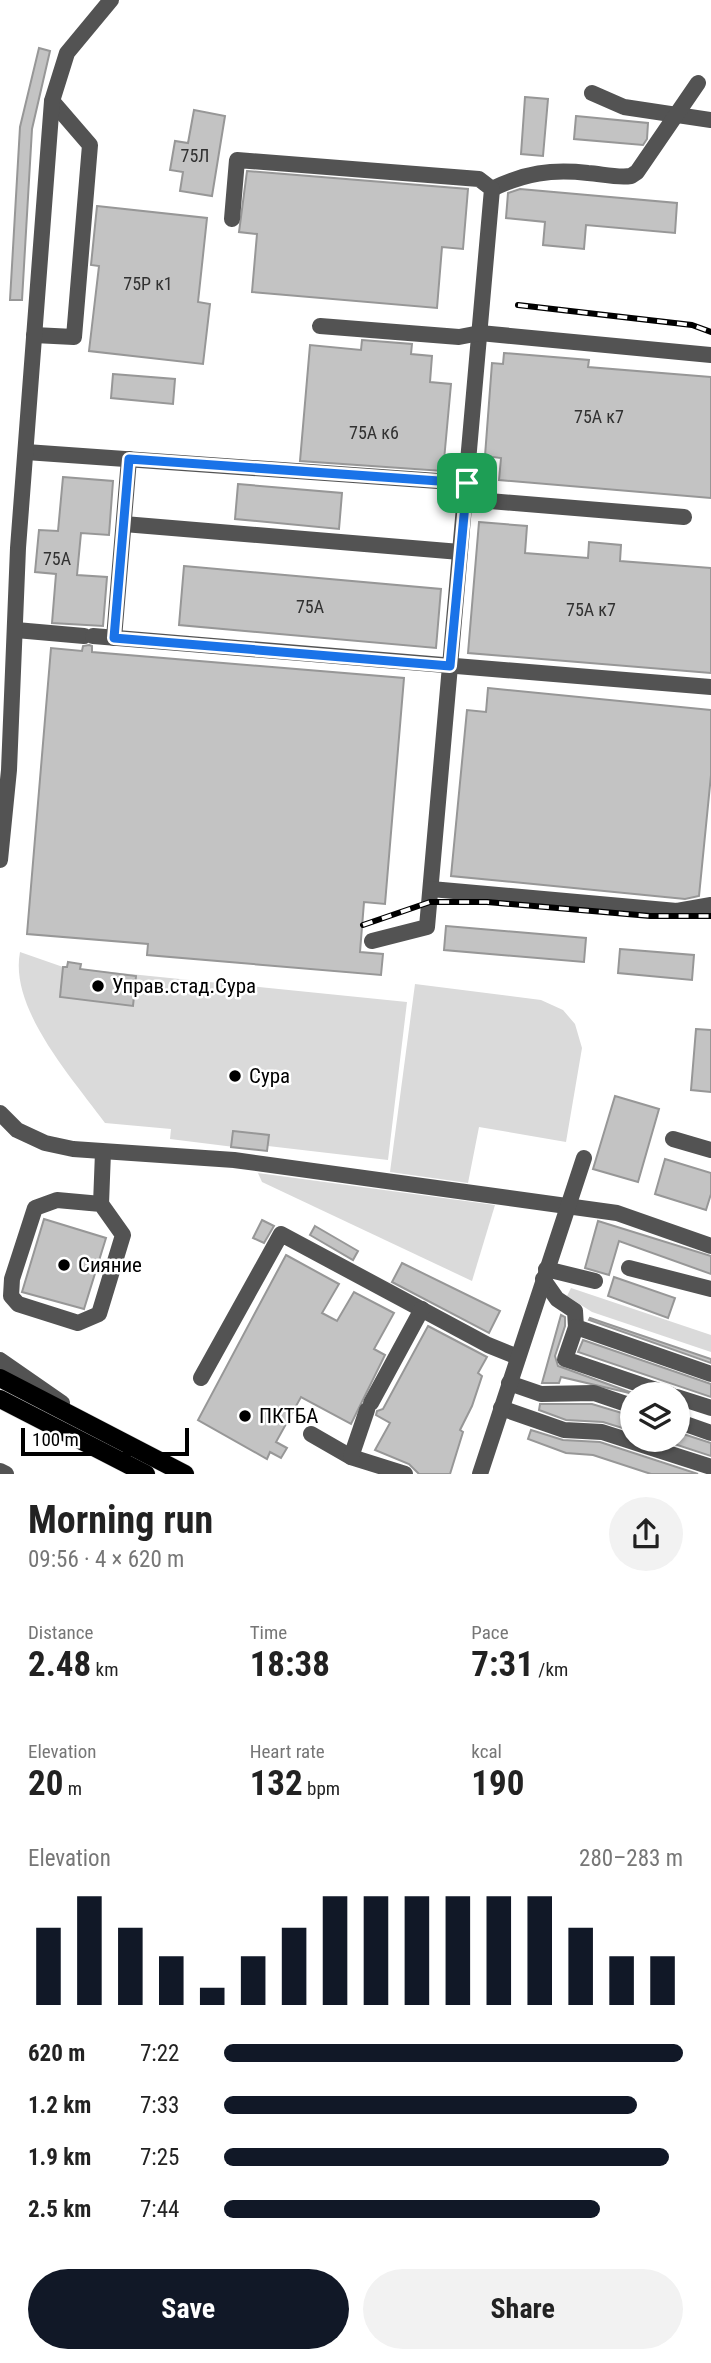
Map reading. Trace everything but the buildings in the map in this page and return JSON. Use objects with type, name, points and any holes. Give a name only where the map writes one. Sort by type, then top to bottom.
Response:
[{"type":"main road","points":[[0,1378],[185,1474]]},
{"type":"main road","points":[[0,1399],[146,1474]]},
{"type":"street","points":[[0,860],[9,770],[18,548],[51,101],[67,53],[111,0]]},
{"type":"street","points":[[492,189],[519,176],[537,172],[566,170],[631,176],[637,172],[698,83]]},
{"type":"street","points":[[592,93],[624,107],[711,120]]},
{"type":"street","points":[[34,335],[74,337],[90,145],[51,101]]},
{"type":"street","points":[[232,219],[237,160],[479,179],[492,189]]},
{"type":"street","points":[[372,941],[427,927],[492,189]]},
{"type":"street","points":[[320,326],[459,337],[480,333],[711,355]]},
{"type":"street","points":[[26,452],[129,459],[466,491],[684,517]]},
{"type":"street","points":[[114,638],[129,459]]},
{"type":"street","points":[[124,524],[460,552]]},
{"type":"street","points":[[16,630],[711,687]]},
{"type":"street","points":[[431,889],[677,911],[711,905]]},
{"type":"street","points":[[0,1113],[17,1130],[44,1143],[103,1152],[234,1160],[484,1191],[566,1207],[617,1213],[711,1245]]},
{"type":"street","points":[[673,1139],[711,1150]]},
{"type":"street","points":[[101,1204],[57,1200],[34,1208],[12,1279],[12,1296],[18,1304],[78,1323],[99,1314],[123,1236],[101,1204],[103,1152]]},
{"type":"street","points":[[480,1474],[584,1158]]},
{"type":"street","points":[[201,1378],[281,1234],[488,1345],[518,1357]]},
{"type":"street","points":[[629,1268],[711,1289]]},
{"type":"street","points":[[545,1274],[595,1281]]},
{"type":"street","points":[[545,1274],[557,1299],[575,1311],[576,1327],[565,1359],[633,1382]]},
{"type":"street","points":[[351,1457],[369,1407],[422,1309]]},
{"type":"street","points":[[576,1327],[711,1374]]},
{"type":"street","points":[[0,1360],[93,1425]]},
{"type":"street","points":[[509,1383],[541,1394],[594,1394],[620,1402]]},
{"type":"street","points":[[690,1401],[711,1408]]},
{"type":"street","points":[[501,1408],[564,1430],[602,1432],[711,1467]]},
{"type":"street","points":[[0,1409],[85,1442]]},
{"type":"street","points":[[690,1426],[711,1433]]},
{"type":"street","points":[[311,1434],[351,1457],[405,1474]]},
{"type":"street","points":[[0,1471],[6,1474]]},
{"type":"shaded area","name":"Сура","points":[[20,952],[63,967],[67,967],[68,962],[81,964],[81,969],[407,1002],[388,1160],[268,1146],[267,1151],[170,1139],[171,1129],[105,1123],[61,1065],[34,1020],[24,997],[19,974]]},
{"type":"shaded area","points":[[415,984],[541,1000],[563,1010],[575,1024],[582,1048],[566,1142],[479,1127],[468,1183],[390,1172]]},
{"type":"shaded area","points":[[258,1173],[495,1205],[472,1281],[262,1182]]},
{"type":"shaded area","points":[[571,1288],[711,1335],[711,1352],[592,1312],[567,1296]]},
{"type":"railway","points":[[518,305],[692,325],[711,332]]},
{"type":"railway","points":[[363,925],[430,902],[487,902],[650,916],[711,916]]},
{"type":"place","name":"Управ.стад.Сура","points":[[98,986]]},
{"type":"place","name":"Сура","points":[[235,1076]]},
{"type":"place","name":"Сияние","points":[[64,1265]]},
{"type":"place","name":"ПКТБА","points":[[245,1416]]},
{"type":"route","points":[[129,459],[467,483],[450,666],[114,638],[129,459]]}]
